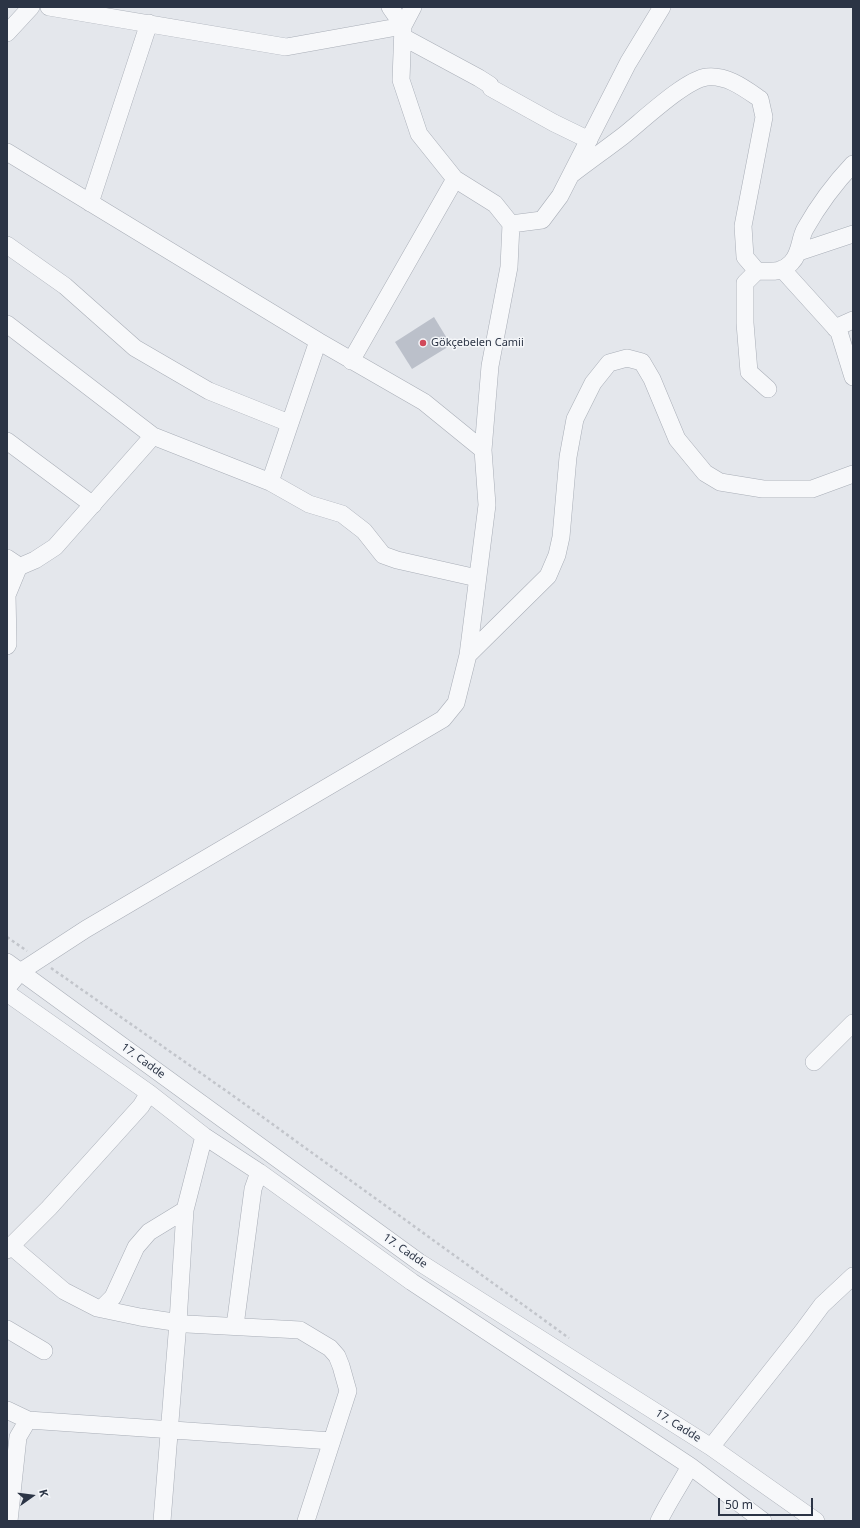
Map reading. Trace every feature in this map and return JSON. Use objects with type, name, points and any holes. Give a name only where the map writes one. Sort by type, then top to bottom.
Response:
[{"type":"street","points":[[7,33],[31,7]]},
{"type":"street","points":[[49,7],[286,47],[403,32]]},
{"type":"street","points":[[390,7],[403,32],[479,78],[490,85],[491,88],[511,100],[589,140]]},
{"type":"street","points":[[7,988],[14,967],[39,960],[93,925],[443,719],[456,704],[468,655],[487,505],[483,450],[490,366],[509,267],[511,224],[495,204],[455,179],[419,134],[401,80],[403,32],[413,7]]},
{"type":"street","points":[[511,224],[542,220],[560,196],[628,63],[662,7]]},
{"type":"street","points":[[90,203],[149,23]]},
{"type":"street","points":[[572,174],[691,82],[707,77],[720,78],[738,84],[760,99],[764,117],[743,226],[745,257],[757,270],[778,272],[791,263],[799,252],[804,230],[825,198],[853,164]]},
{"type":"street","points":[[7,152],[351,361],[424,402],[483,450]]},
{"type":"street","points":[[351,361],[455,179]]},
{"type":"street","points":[[799,252],[853,234]]},
{"type":"street","points":[[7,245],[65,286],[134,348],[209,391],[289,423]]},
{"type":"street","points":[[782,269],[839,332],[853,377]]},
{"type":"street","points":[[757,270],[745,283],[745,323],[749,372],[768,389]]},
{"type":"street","points":[[835,328],[853,320]]},
{"type":"street","points":[[7,324],[153,436],[270,482],[309,504],[342,514],[364,531],[383,555],[397,560],[477,578]]},
{"type":"street","points":[[270,482],[318,341]]},
{"type":"street","points":[[468,655],[548,576],[557,555],[561,537],[568,457],[575,419],[593,383],[609,363],[627,358],[642,362],[652,379],[677,439],[705,473],[720,482],[763,489],[812,489],[853,474]]},
{"type":"street","points":[[7,646],[7,595],[11,565],[35,560],[55,547],[153,436]]},
{"type":"street","points":[[7,441],[93,505]]},
{"type":"street","name":"17. Cadde","points":[[14,967],[419,1262],[711,1447],[816,1521]]},
{"type":"street","name":"17. Cadde","points":[[7,993],[149,1093],[204,1136],[259,1172],[412,1282],[690,1466],[763,1521]]},
{"type":"street","points":[[814,1062],[853,1023]]},
{"type":"street","points":[[149,1093],[141,1106],[64,1191],[9,1248],[64,1291],[97,1308],[178,1322],[300,1330],[330,1348],[337,1356],[348,1391],[306,1521]]},
{"type":"street","points":[[162,1521],[178,1322],[185,1210],[204,1136]]},
{"type":"street","points":[[235,1326],[253,1188],[259,1172]]},
{"type":"street","points":[[101,1309],[113,1297],[136,1247],[149,1232],[185,1210]]},
{"type":"street","points":[[711,1447],[822,1305],[853,1276]]},
{"type":"street","points":[[7,1329],[44,1351]]},
{"type":"street","points":[[7,1410],[28,1420],[332,1441]]},
{"type":"street","points":[[9,1521],[10,1483],[18,1437],[28,1420]]},
{"type":"street","points":[[659,1521],[690,1466]]},
{"type":"path","points":[[7,937],[232,1095],[575,1342]]},
{"type":"building","name":"Gökçebelen Camii","points":[[434,317],[451,345],[412,369],[395,342]]},
{"type":"place","name":"Gökçebelen Camii","points":[[423,343]]}]
